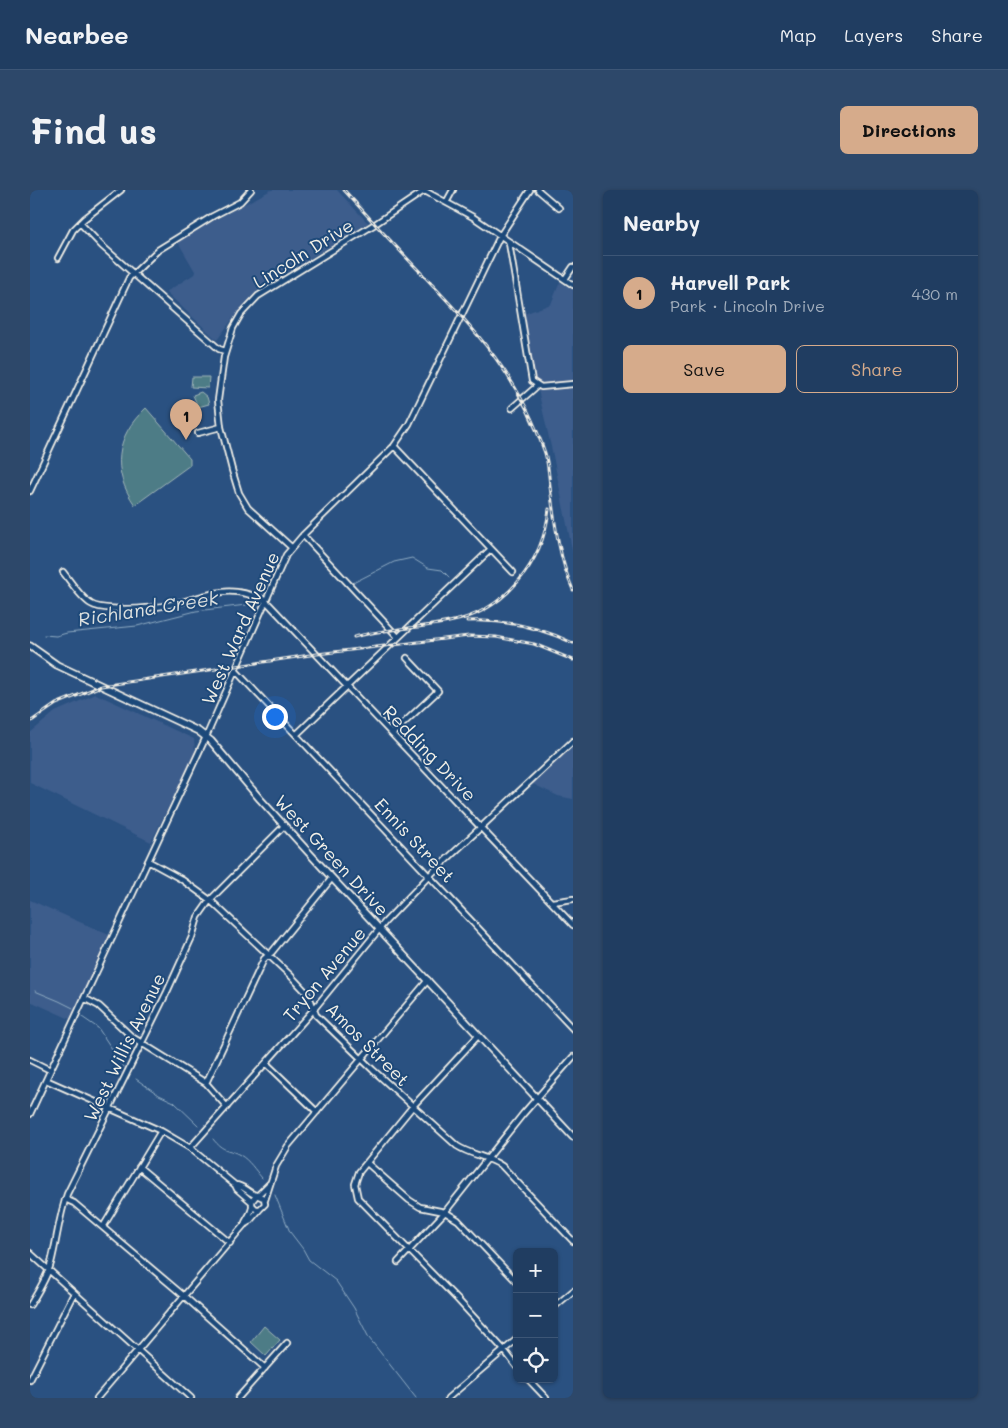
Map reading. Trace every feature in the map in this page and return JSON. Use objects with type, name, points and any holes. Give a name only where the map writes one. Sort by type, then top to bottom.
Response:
[{"type":"main road","name":"West Green Drive","points":[[30,646],[57,665],[206,737],[284,826],[573,1137]]},
{"type":"street","points":[[58,258],[68,238],[80,223],[121,190]]},
{"type":"street","points":[[30,492],[129,278],[158,250],[205,220],[240,202],[251,190]]},
{"type":"street","points":[[424,190],[473,217],[573,285]]},
{"type":"street","name":"Lincoln Drive","points":[[291,547],[248,508],[243,501],[232,470],[221,427],[218,400],[225,350],[237,321],[258,296],[375,224],[424,190]]},
{"type":"street","points":[[446,201],[453,190]]},
{"type":"street","name":"West Ward Avenue","points":[[30,1114],[206,737],[291,547],[394,446],[416,410],[500,236],[530,190]]},
{"type":"street","points":[[538,190],[559,208]]},
{"type":"street","points":[[80,223],[102,246],[219,349],[225,350]]},
{"type":"street","points":[[510,243],[532,381],[541,387],[573,384]]},
{"type":"street","points":[[565,279],[573,267]]},
{"type":"street","points":[[512,408],[537,386]]},
{"type":"street","points":[[198,433],[221,427]]},
{"type":"street","points":[[394,446],[513,572]]},
{"type":"street","points":[[303,535],[398,637]]},
{"type":"street","points":[[297,734],[491,549]]},
{"type":"street","points":[[63,572],[90,604],[98,607],[156,608],[218,592],[236,591],[256,596],[266,601]]},
{"type":"street","name":"Redding Drive","points":[[266,601],[573,925]]},
{"type":"street","points":[[392,734],[438,691],[407,658]]},
{"type":"street","name":"Ennis Street","points":[[236,671],[573,1028]]},
{"type":"street","name":"Tryon Avenue","points":[[190,1148],[314,1009],[379,929],[430,875],[573,742]]},
{"type":"street","name":"West Willis Avenue","points":[[30,1305],[48,1270],[66,1199],[189,944],[198,917],[210,900],[284,826]]},
{"type":"street","name":"Amos Street","points":[[148,861],[181,879],[210,900],[305,991],[316,1015],[362,1060],[457,1146],[471,1154],[488,1158],[502,1166],[573,1241]]},
{"type":"street","points":[[206,1083],[264,959],[332,878]]},
{"type":"street","points":[[552,902],[573,899]]},
{"type":"street","points":[[244,1225],[264,1206],[276,1166],[288,1146],[428,980]]},
{"type":"street","points":[[84,998],[99,1006],[124,1031],[206,1083],[227,1107]]},
{"type":"street","points":[[478,1036],[413,1106],[367,1163],[356,1178],[355,1184],[358,1197],[380,1222],[410,1250],[513,1361]]},
{"type":"street","points":[[398,1262],[445,1212],[537,1098],[573,1057]]},
{"type":"street","points":[[30,1060],[50,1070]]},
{"type":"street","points":[[266,1064],[317,1112]]},
{"type":"street","points":[[46,1080],[161,1131],[190,1148],[235,1185],[256,1209],[260,1209]]},
{"type":"street","points":[[103,1227],[161,1131]]},
{"type":"street","points":[[367,1163],[409,1200],[420,1207],[450,1214],[463,1225],[513,1278]]},
{"type":"street","points":[[139,1167],[230,1244]]},
{"type":"street","points":[[97,1398],[230,1244],[251,1213],[252,1204],[257,1196],[270,1183]]},
{"type":"street","points":[[235,1185],[240,1185],[265,1200]]},
{"type":"street","points":[[66,1199],[74,1203],[103,1227],[265,1368]]},
{"type":"street","points":[[30,1253],[191,1398]]},
{"type":"street","points":[[558,1303],[573,1290]]},
{"type":"street","points":[[30,1380],[74,1292]]},
{"type":"street","points":[[448,1398],[513,1342]]},
{"type":"street","points":[[238,1398],[287,1343]]},
{"type":"street","points":[[532,1383],[546,1398]]},
{"type":"shaded area","points":[[271,190],[337,190],[368,223],[260,288],[242,306],[217,340],[166,292],[196,273],[178,242]]},
{"type":"shaded area","points":[[560,282],[573,290],[573,554],[536,381],[524,314],[551,304]]},
{"type":"shaded area","points":[[96,694],[194,739],[195,753],[151,842],[30,783],[30,733],[55,712]]},
{"type":"shaded area","points":[[573,746],[573,799],[558,796],[533,784]]},
{"type":"shaded area","points":[[30,900],[109,935],[70,1019],[30,1001]]},
{"type":"green space","points":[[192,377],[209,377],[208,388],[191,387]]},
{"type":"green space","points":[[201,392],[207,397],[209,404],[198,407],[193,395]]},
{"type":"green space","points":[[146,408],[190,459],[190,465],[135,505],[122,479],[120,454],[128,430]]},
{"type":"green space","points":[[264,1326],[280,1340],[266,1356],[251,1342]]},
{"type":"waterway","name":"Richland Creek","points":[[353,583],[394,562],[412,558],[428,568],[442,570],[449,577]]},
{"type":"waterway","name":"Richland Creek","points":[[44,635],[56,636],[67,633],[137,626],[196,611],[255,604]]},
{"type":"waterway","points":[[35,991],[73,1008]]},
{"type":"waterway","points":[[82,1017],[98,1028],[124,1067]]},
{"type":"waterway","points":[[136,1079],[159,1095],[174,1102],[198,1125]]},
{"type":"waterway","points":[[213,1139],[223,1148],[243,1157],[262,1178]]},
{"type":"waterway","points":[[275,1195],[290,1232],[309,1260],[336,1281],[354,1308],[369,1338],[416,1398]]},
{"type":"railway","points":[[344,190],[462,317],[495,357],[510,379],[535,426],[545,453],[554,519],[565,567],[573,590]]},
{"type":"railway","points":[[354,637],[449,622],[469,617],[487,608],[503,596],[529,566],[539,548],[549,509]]},
{"type":"railway","points":[[467,621],[494,621],[521,625],[573,643]]},
{"type":"railway","points":[[30,722],[56,704],[101,686],[317,654],[469,636],[496,637],[534,644],[573,660]]},
{"type":"place","name":"Harvell Park","points":[[186,440]]}]
